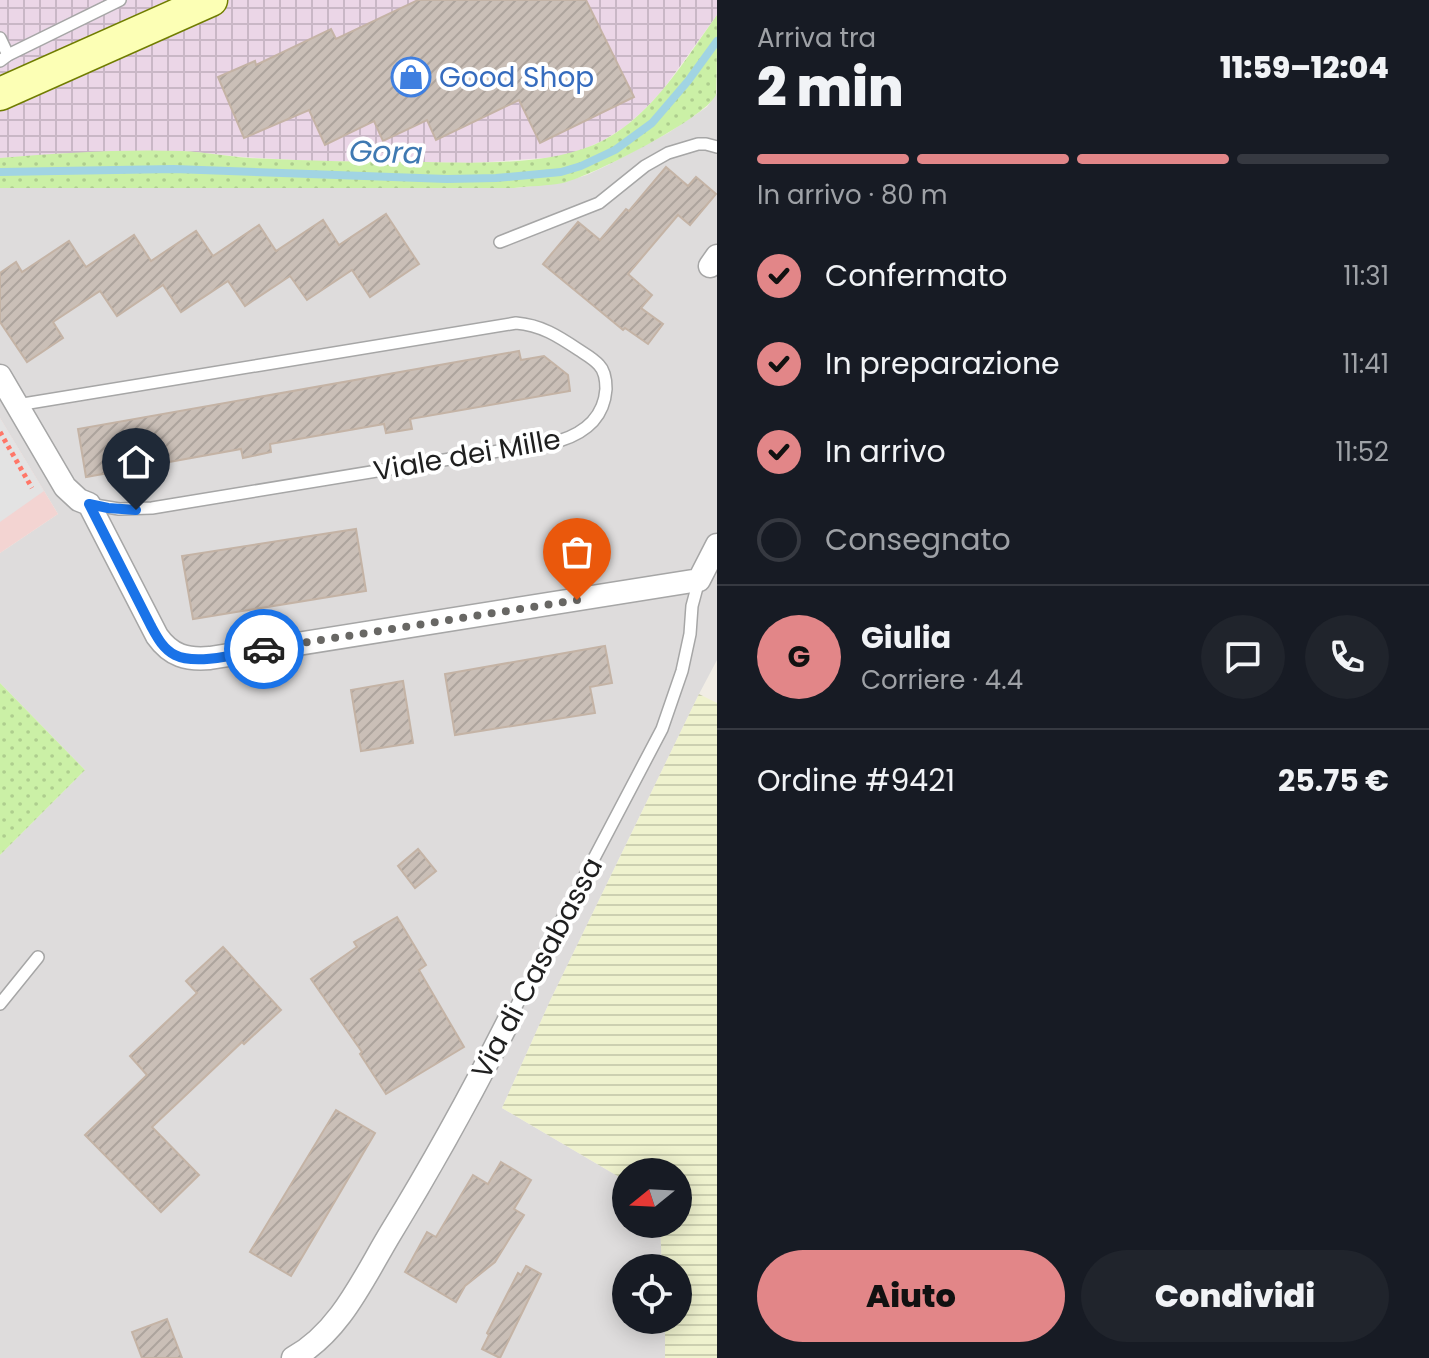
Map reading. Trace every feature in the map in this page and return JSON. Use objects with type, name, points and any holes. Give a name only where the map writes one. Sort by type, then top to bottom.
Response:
[{"type":"main road","points":[[0,94],[211,0]]},
{"type":"street","points":[[0,376],[65,487],[79,500],[89,504],[157,636],[176,655],[190,659],[210,658],[699,580]]},
{"type":"street","name":"Via di Casabassa","points":[[699,580],[717,545]]},
{"type":"street","name":"Via di Casabassa","points":[[293,1358],[325,1334],[348,1305],[426,1176],[509,1020]]},
{"type":"lane","points":[[0,38],[4,58],[120,0]]},
{"type":"lane","points":[[500,242],[599,203],[645,166],[668,153],[698,144],[717,147]]},
{"type":"lane","name":"Viale dei Mille","points":[[17,405],[516,323],[542,328],[559,337],[598,363],[606,378],[605,400],[594,422],[581,433],[559,441],[152,508],[119,509],[89,504]]},
{"type":"lane","name":"Via di Casabassa","points":[[509,1020],[662,729],[682,671],[699,580]]},
{"type":"lane","points":[[0,1004],[38,957]]},
{"type":"path","points":[[0,432],[32,488]]},
{"type":"shaded area","points":[[0,0],[717,0],[717,15],[662,91],[644,110],[604,140],[558,157],[474,163],[313,161],[184,151],[116,151],[0,158]]},
{"type":"shaded area","points":[[717,93],[717,660],[550,1001],[502,1108],[612,1173],[612,1238],[661,1238],[661,1254],[612,1254],[612,1334],[665,1334],[665,1358],[0,1358],[0,855],[85,770],[0,683],[0,553],[58,514],[0,418],[0,188],[514,188],[560,183],[610,164],[668,133],[707,107]]},
{"type":"shaded area","points":[[0,418],[58,514],[0,553]]},
{"type":"shaded area","points":[[0,418],[44,491],[0,522]]},
{"type":"green space","points":[[717,15],[716,95],[707,105],[646,145],[563,183],[514,188],[0,188],[0,158],[68,153],[182,151],[271,159],[469,163],[563,155],[604,140],[638,116],[667,85]]},
{"type":"green space","points":[[0,683],[85,770],[0,855]]},
{"type":"green space","points":[[699,694],[717,703],[717,1358],[665,1358],[665,1334],[692,1334],[692,1254],[661,1254],[661,1238],[692,1238],[692,1158],[612,1158],[612,1173],[502,1108],[550,1001]]},
{"type":"building","points":[[418,0],[586,0],[634,97],[540,143],[519,100],[436,140],[427,120],[383,141],[374,121],[325,145],[309,110],[244,138],[218,77],[255,61],[256,65],[331,29],[336,39]]},
{"type":"building","points":[[666,167],[688,186],[696,177],[716,194],[690,225],[678,215],[628,274],[652,295],[641,308],[663,324],[648,344],[625,328],[623,330],[543,264],[578,222],[600,240]]},
{"type":"building","points":[[386,214],[419,264],[370,297],[352,270],[307,300],[290,276],[245,306],[228,281],[181,312],[163,285],[117,316],[100,291],[53,322],[63,338],[27,362],[0,322],[0,273],[16,262],[22,272],[69,241],[86,267],[134,235],[151,261],[196,231],[213,256],[259,225],[276,251],[323,220],[339,245]]},
{"type":"building","points":[[519,351],[521,360],[544,356],[568,375],[570,391],[410,419],[412,429],[386,433],[384,424],[270,444],[271,452],[243,458],[241,449],[86,477],[78,429]]},
{"type":"building","points":[[356,529],[366,591],[193,619],[182,556]]},
{"type":"building","points":[[605,646],[612,683],[590,687],[595,713],[455,735],[445,674]]},
{"type":"building","points":[[403,681],[413,743],[361,751],[351,690]]},
{"type":"building","points":[[418,849],[436,871],[415,888],[398,866]]},
{"type":"building","points":[[397,917],[426,965],[419,970],[464,1047],[386,1094],[360,1054],[362,1052],[311,979],[357,947],[354,942]]},
{"type":"building","points":[[223,947],[281,1010],[244,1044],[242,1042],[152,1127],[199,1175],[161,1212],[85,1135],[147,1075],[130,1056],[197,993],[186,981]]},
{"type":"building","points":[[336,1110],[375,1133],[291,1276],[250,1252]]},
{"type":"building","points":[[501,1162],[531,1180],[514,1209],[524,1215],[495,1262],[465,1286],[456,1302],[405,1272],[427,1232],[436,1237],[473,1175],[488,1184]]},
{"type":"building","points":[[526,1266],[541,1274],[500,1358],[482,1349],[518,1273],[521,1275]]},
{"type":"building","points":[[167,1319],[182,1358],[142,1358],[132,1332]]},
{"type":"waterway","name":"Gora","points":[[0,172],[174,169],[447,179],[561,172],[615,150],[652,123],[717,41]]},
{"type":"way so far","points":[[264,649],[577,600]]},
{"type":"place","name":"Good Shop","points":[[411,77]]},
{"type":"route","points":[[136,510],[89,504],[163,645],[176,655],[190,659],[264,649]]}]
